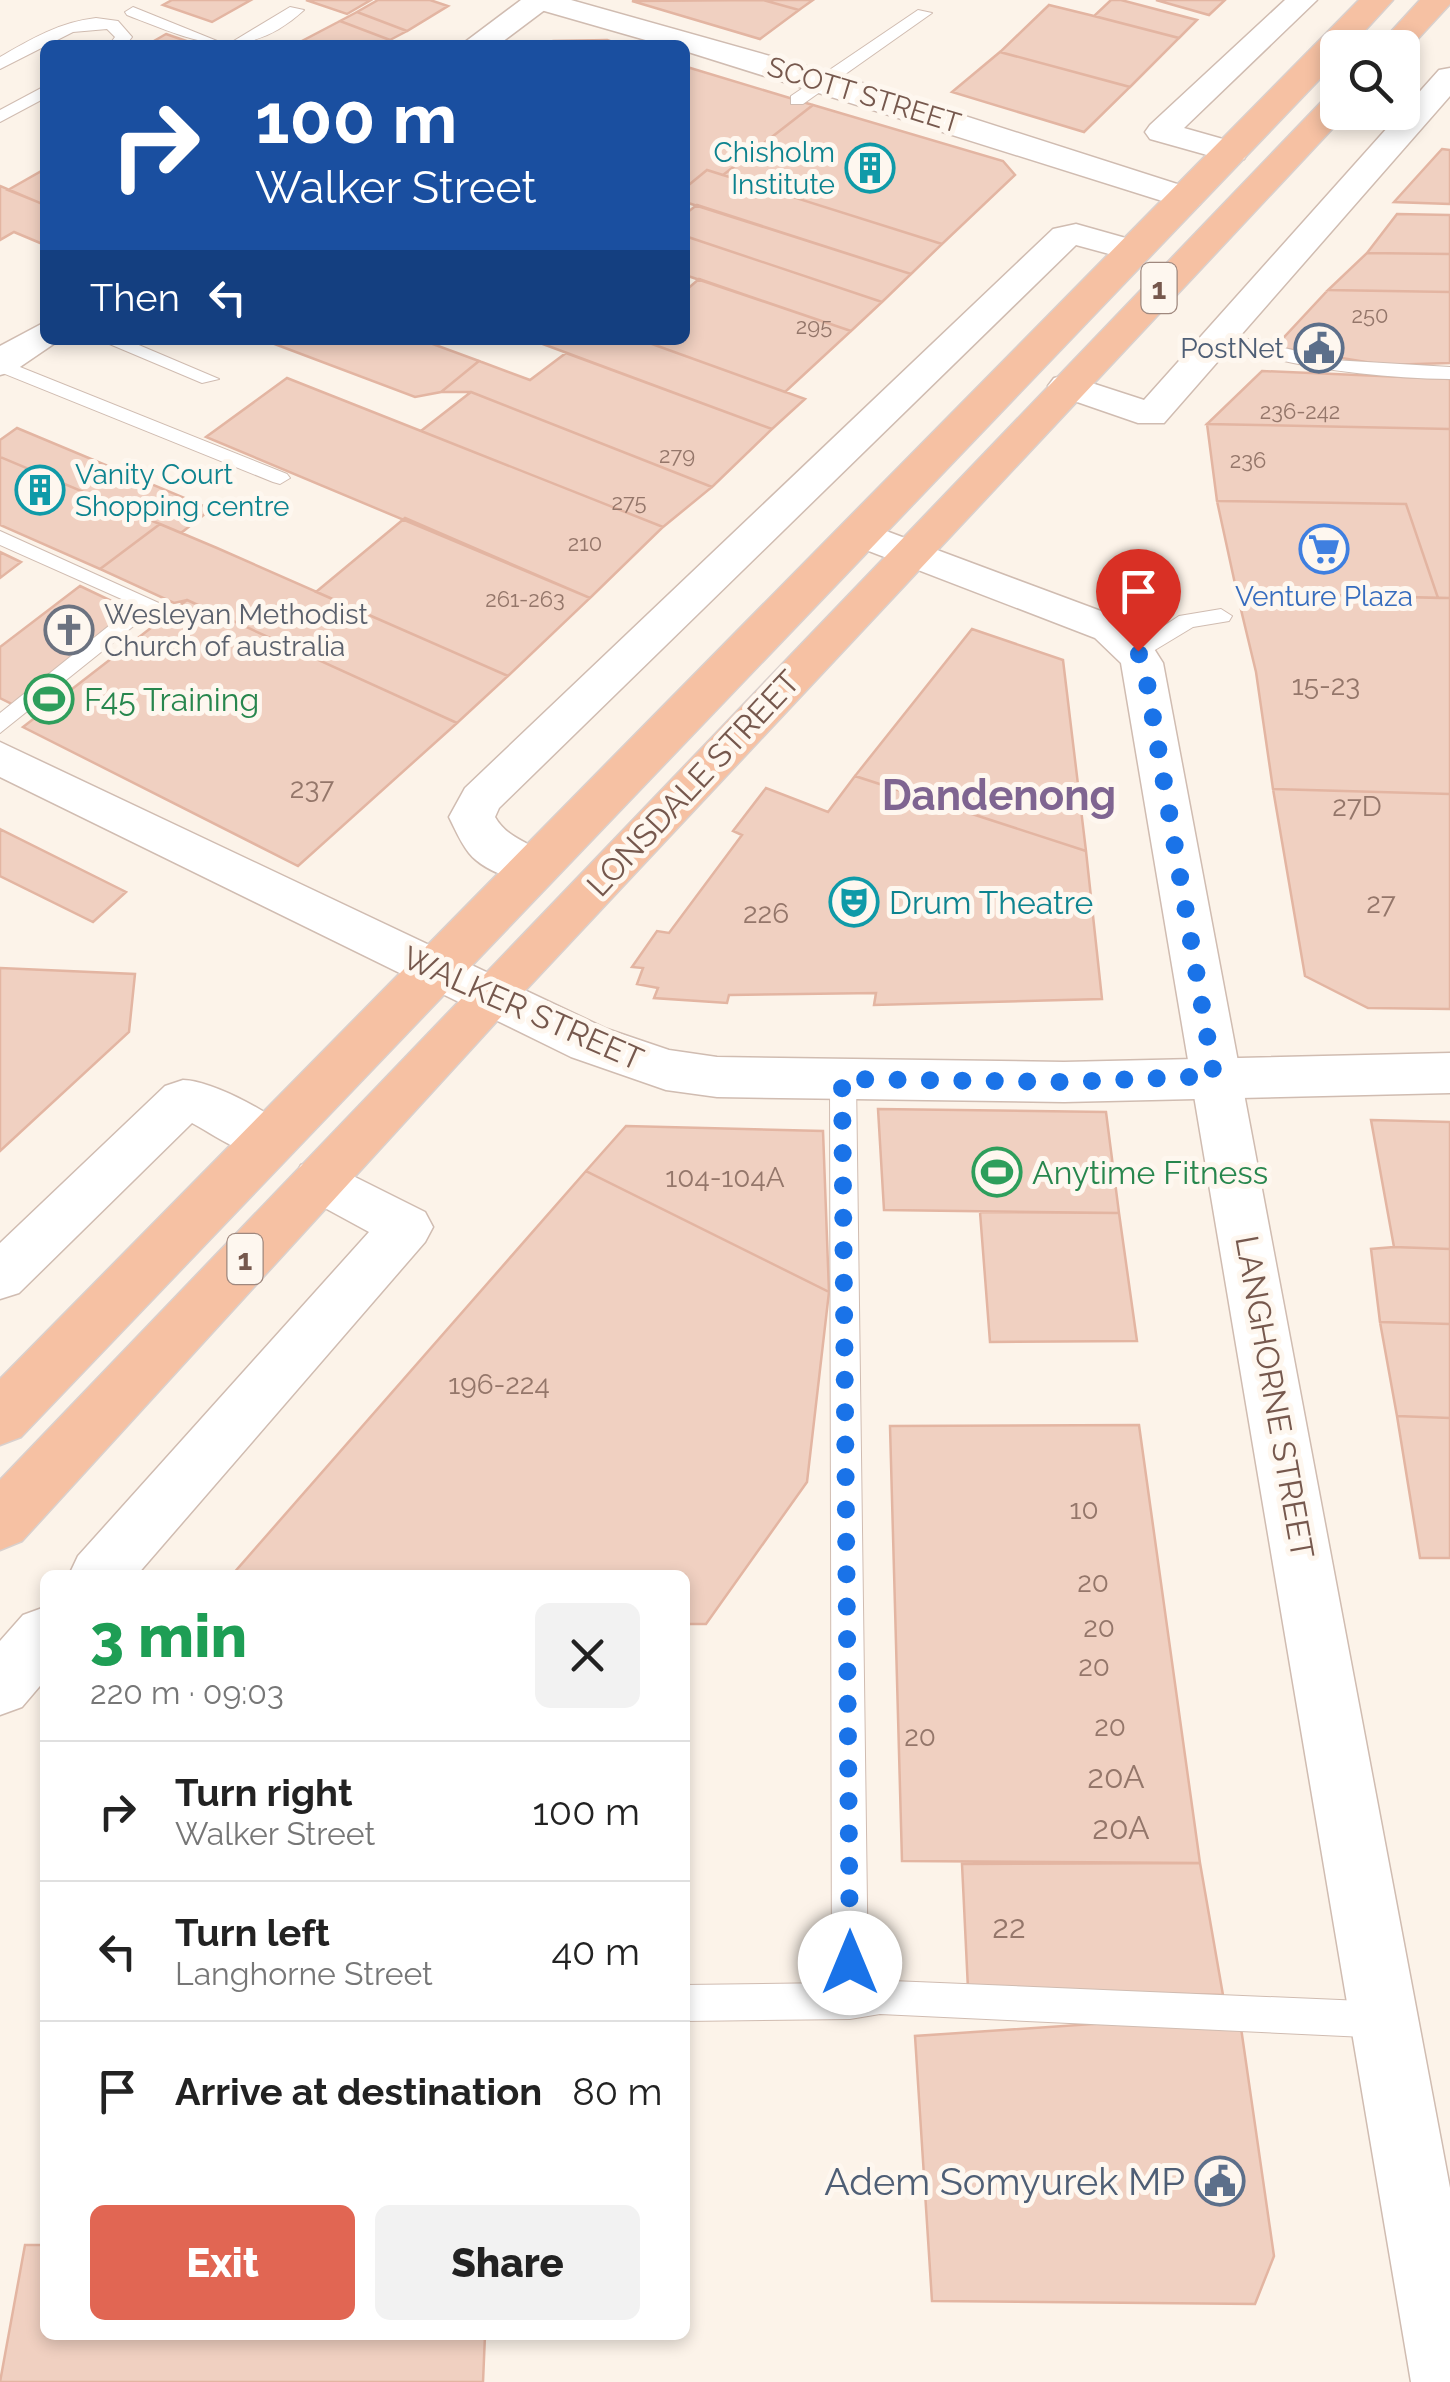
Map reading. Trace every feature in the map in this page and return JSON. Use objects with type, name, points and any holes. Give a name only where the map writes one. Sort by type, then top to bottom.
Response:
[{"type":"highway","name":"LONSDALE STREET","points":[[0,1419],[1377,0]]},
{"type":"highway","points":[[1409,30],[1437,0]]},
{"type":"highway","name":"LONSDALE STREET","points":[[0,1522],[490,996],[1320,123]]},
{"type":"street","points":[[485,40],[540,0]]},
{"type":"street","name":"SCOTT STREET","points":[[540,0],[680,40]]},
{"type":"street","points":[[1232,152],[1161,132],[1302,0]]},
{"type":"street","name":"SCOTT STREET","points":[[690,43],[823,81],[1187,198]]},
{"type":"street","points":[[1067,386],[1151,415],[1450,77]]},
{"type":"street","name":"LONSDALE STREET","points":[[535,869],[487,845],[472,817],[482,799],[1066,236],[1076,234],[1135,251]]},
{"type":"street","points":[[0,364],[40,337]]},
{"type":"street","points":[[862,534],[1099,624],[1138,651]]},
{"type":"street","name":"LANGHORNE STREET","points":[[1138,651],[1146,677],[1449,2382]]},
{"type":"street","name":"WALKER STREET","points":[[0,758],[589,1043],[666,1070],[717,1077],[1064,1082],[1450,1073]]},
{"type":"street","points":[[0,1277],[183,1100],[194,1100],[271,1141]]},
{"type":"street","points":[[102,1570],[406,1227],[319,1180]]},
{"type":"street","points":[[0,1686],[40,1641]]},
{"type":"lane","points":[[41,40],[60,29],[92,21],[112,24],[153,0]]},
{"type":"lane","points":[[245,40],[296,10]]},
{"type":"lane","points":[[133,12],[207,40]]},
{"type":"lane","points":[[797,100],[924,12]]},
{"type":"lane","points":[[112,24],[124,37],[121,40]]},
{"type":"lane","points":[[0,64],[40,41]]},
{"type":"lane","points":[[0,117],[40,94]]},
{"type":"lane","points":[[1219,338],[1307,363],[1393,374],[1450,373]]},
{"type":"lane","points":[[123,345],[210,379]]},
{"type":"lane","points":[[0,364],[280,478]]},
{"type":"lane","points":[[0,537],[150,604],[0,725]]},
{"type":"lane","points":[[1138,651],[1176,625],[1222,616]]},
{"type":"lane","points":[[842,1079],[850,2001]]},
{"type":"lane","points":[[690,2003],[850,2001],[880,1996],[1387,2020]]},
{"type":"building","points":[[172,0],[251,0],[212,22],[163,5]]},
{"type":"building","points":[[306,0],[371,0],[347,14]]},
{"type":"building","points":[[378,0],[430,0],[448,6],[407,31],[357,12]]},
{"type":"building","points":[[763,0],[813,0],[799,10]]},
{"type":"building","points":[[763,0],[799,10],[760,39],[632,1]]},
{"type":"building","points":[[1111,0],[1197,20],[1179,38],[1094,16]]},
{"type":"building","points":[[1156,0],[1225,0],[1209,15]]},
{"type":"building","points":[[1049,5],[1179,38],[1130,87],[1000,52]]},
{"type":"building","points":[[357,12],[407,31],[390,40],[340,21]]},
{"type":"building","points":[[340,21],[390,40],[304,40]]},
{"type":"building","points":[[166,34],[183,40],[156,40]]},
{"type":"building","points":[[1000,52],[1130,87],[1084,132],[952,92]]},
{"type":"building","points":[[690,68],[813,105],[723,175],[707,170],[690,184]]},
{"type":"building","name":"Chisholm Institute","points":[[813,105],[1003,161],[1015,175],[942,244],[723,175]]},
{"type":"building","points":[[1442,149],[1450,150],[1450,204],[1394,202]]},
{"type":"building","points":[[707,170],[942,244],[911,274],[690,204],[690,184]]},
{"type":"building","points":[[40,172],[40,203],[8,190]]},
{"type":"building","points":[[0,186],[40,203],[40,243],[14,232],[0,240]]},
{"type":"building","points":[[697,205],[911,274],[882,302],[690,238],[690,210]]},
{"type":"building","points":[[1397,214],[1450,215],[1450,254],[1367,253]]},
{"type":"building","points":[[690,238],[882,302],[851,331],[690,277]]},
{"type":"building","points":[[1367,253],[1450,254],[1450,292],[1328,290]]},
{"type":"building","points":[[699,279],[851,331],[785,392],[655,345],[690,345],[690,287]]},
{"type":"building","points":[[1328,290],[1450,292],[1450,363],[1384,365],[1275,347]]},
{"type":"building","points":[[277,345],[436,345],[479,361],[441,392],[415,397]]},
{"type":"building","points":[[545,345],[655,345],[805,399],[772,429]]},
{"type":"building","points":[[566,353],[772,429],[712,487],[471,392],[441,392],[479,361],[530,380]]},
{"type":"building","points":[[1262,371],[1450,379],[1450,429],[1207,424]]},
{"type":"building","points":[[287,378],[663,527],[590,598],[206,437]]},
{"type":"building","points":[[471,392],[712,487],[663,527],[421,431]]},
{"type":"building","points":[[1207,424],[1450,429],[1450,598],[1438,598],[1406,504],[1217,501]]},
{"type":"building","points":[[17,428],[211,509],[181,533],[0,457],[0,440]]},
{"type":"building","name":"Vanity Court Shopping centre","points":[[0,457],[160,524],[100,569],[0,525]]},
{"type":"building","name":"Venture Plaza","points":[[1217,501],[1406,504],[1438,598],[1237,593]]},
{"type":"building","points":[[405,518],[590,598],[508,676],[316,592]]},
{"type":"building","points":[[160,524],[508,676],[457,723],[187,600],[174,603],[100,569]]},
{"type":"building","points":[[0,552],[21,562],[0,578]]},
{"type":"building","name":"Wesleyan Methodist Church of australia","points":[[80,586],[137,613],[18,707],[0,698],[0,647]]},
{"type":"building","points":[[1237,593],[1450,598],[1450,794],[1273,789],[1256,672]]},
{"type":"building","points":[[187,600],[457,723],[298,866],[23,727]]},
{"type":"building","points":[[972,629],[1063,660],[1086,851],[855,776]]},
{"type":"building","points":[[855,776],[1086,851],[1102,999],[874,1005],[876,993],[729,995],[727,1003],[654,998],[658,988],[637,984],[643,968],[632,967],[657,931],[669,933],[742,835],[733,831],[766,788],[828,812]]},
{"type":"building","points":[[1273,789],[1450,794],[1450,1009],[1368,1008],[1305,976]]},
{"type":"building","points":[[0,829],[126,892],[93,922],[0,876]]},
{"type":"building","points":[[0,968],[135,974],[129,1032],[0,1151]]},
{"type":"building","name":"Anytime Fitness","points":[[878,1109],[1106,1112],[1119,1213],[884,1210]]},
{"type":"building","points":[[1371,1120],[1450,1122],[1450,1249],[1394,1247]]},
{"type":"building","points":[[626,1126],[823,1131],[829,1292],[586,1171]]},
{"type":"building","points":[[586,1171],[829,1292],[807,1482],[706,1624],[690,1624],[690,1570],[236,1570]]},
{"type":"building","points":[[980,1212],[1119,1213],[1137,1341],[990,1342]]},
{"type":"building","points":[[1371,1249],[1450,1249],[1450,1324],[1380,1322]]},
{"type":"building","points":[[1380,1322],[1450,1324],[1450,1418],[1397,1416]]},
{"type":"building","points":[[1397,1416],[1450,1418],[1450,1558],[1420,1558]]},
{"type":"building","points":[[1139,1425],[1200,1863],[902,1861],[890,1426]]},
{"type":"building","points":[[1200,1863],[1223,1995],[968,1989],[962,1864]]},
{"type":"building","points":[[1239,2014],[1274,2256],[1255,2304],[932,2301],[915,2036]]},
{"type":"building","points":[[25,2245],[40,2245],[40,2340],[485,2340],[483,2382],[0,2382]]},
{"type":"place","name":"Chisholm Institute","points":[[870,168]]},
{"type":"place","name":"PostNet","points":[[1319,348]]},
{"type":"place","name":"Vanity Court Shopping centre","points":[[40,490]]},
{"type":"place","name":"Venture Plaza","points":[[1324,549]]},
{"type":"place","name":"Wesleyan Methodist Church of australia","points":[[69,630]]},
{"type":"place","name":"F45 Training","points":[[49,699]]},
{"type":"place","name":"Drum Theatre","points":[[854,902]]},
{"type":"place","name":"Anytime Fitness","points":[[997,1172]]},
{"type":"place","name":"Adem Somyurek MP","points":[[1220,2181]]},
{"type":"district","name":"Dandenong","points":[[999,795]]},
{"type":"route","points":[[850,1963],[842,1079],[1064,1082],[1214,1076],[1146,677],[1138,651]]}]
